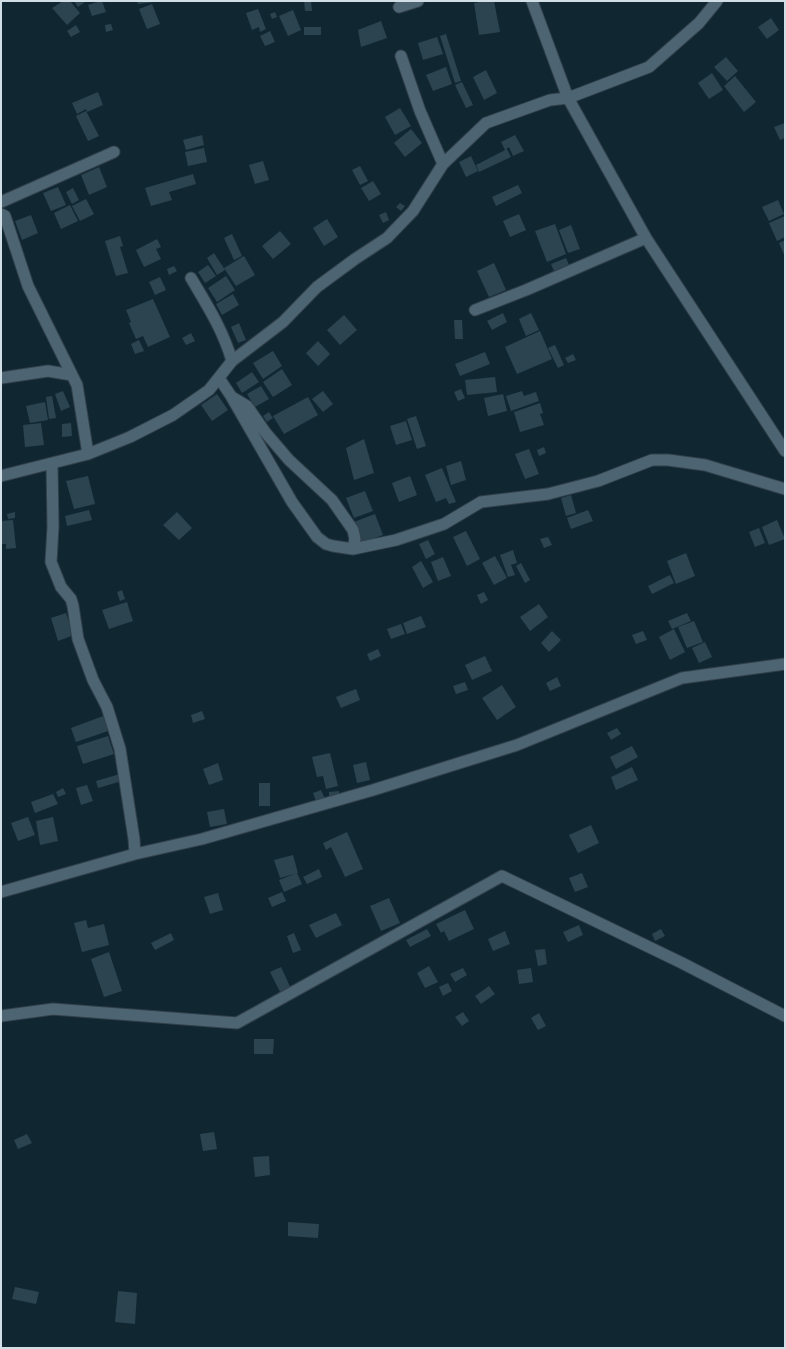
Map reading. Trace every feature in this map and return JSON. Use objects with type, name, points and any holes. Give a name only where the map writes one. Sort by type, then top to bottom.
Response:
[{"type":"street","points":[[400,7],[418,1]]},
{"type":"street","points":[[532,1],[568,98],[646,238],[785,451]]},
{"type":"street","points":[[1,476],[88,454],[130,437],[173,415],[209,390],[232,361],[283,322],[317,287],[387,238],[413,211],[443,164],[486,123],[550,100],[568,98],[649,67],[698,23],[718,1]]},
{"type":"street","points":[[401,56],[420,111],[443,164]]},
{"type":"street","points":[[1,202],[114,152]]},
{"type":"street","points":[[1,214],[5,216],[28,286],[78,385],[88,454]]},
{"type":"street","points":[[475,310],[526,290],[646,238]]},
{"type":"street","points":[[191,278],[216,319],[227,344],[232,361]]},
{"type":"street","points":[[1,378],[48,370],[72,375]]},
{"type":"street","points":[[219,378],[231,396],[292,502],[316,537],[326,544],[353,550],[396,540],[444,524],[481,502],[548,494],[598,481],[652,460],[668,460],[705,465],[785,489]]},
{"type":"street","points":[[231,396],[247,406],[265,432],[289,460],[332,500],[353,530],[355,539],[353,550]]},
{"type":"street","points":[[52,464],[53,527],[51,562],[61,587],[71,598],[78,639],[93,680],[107,707],[120,749],[134,838],[135,854]]},
{"type":"street","points":[[1,892],[135,854],[202,839],[373,790],[517,745],[682,678],[785,664]]},
{"type":"street","points":[[1,1016],[53,1009],[237,1023],[502,876],[682,962],[785,1016]]},
{"type":"building","points":[[63,1],[70,1],[80,13],[67,25],[52,8]]},
{"type":"building","points":[[74,1],[85,1],[85,2],[78,7]]},
{"type":"building","points":[[102,1],[106,12],[92,16],[88,5]]},
{"type":"building","points":[[137,1],[154,1],[155,2],[138,4]]},
{"type":"building","points":[[304,1],[311,1],[312,11],[305,11]]},
{"type":"building","points":[[494,1],[500,32],[479,35],[474,3]]},
{"type":"building","points":[[152,4],[160,24],[147,29],[139,9]]},
{"type":"building","points":[[258,9],[266,29],[260,32],[259,27],[252,30],[246,13]]},
{"type":"building","points":[[293,10],[301,30],[288,36],[279,16]]},
{"type":"building","points":[[275,12],[277,17],[272,19],[270,14]]},
{"type":"building","points":[[771,18],[779,30],[767,39],[758,27]]},
{"type":"building","points":[[381,21],[387,38],[361,47],[358,30]]},
{"type":"building","points":[[111,24],[113,30],[106,32],[105,25]]},
{"type":"building","points":[[76,25],[80,32],[71,37],[67,31]]},
{"type":"building","points":[[304,27],[321,27],[321,35],[304,35]]},
{"type":"building","points":[[270,31],[275,42],[265,46],[260,36]]},
{"type":"building","points":[[446,34],[461,81],[455,83],[440,36]]},
{"type":"building","points":[[437,37],[443,54],[423,60],[418,43]]},
{"type":"building","points":[[726,57],[738,71],[727,81],[714,67]]},
{"type":"building","points":[[446,67],[452,84],[433,91],[426,75]]},
{"type":"building","points":[[486,70],[497,93],[484,100],[473,77]]},
{"type":"building","points":[[712,73],[723,90],[709,99],[698,83]]},
{"type":"building","points":[[735,76],[756,102],[744,112],[724,86]]},
{"type":"building","points":[[462,82],[473,105],[466,108],[455,85]]},
{"type":"building","points":[[98,92],[103,105],[87,112],[86,109],[77,114],[72,103]]},
{"type":"building","points":[[400,108],[411,126],[395,135],[385,117]]},
{"type":"building","points":[[86,111],[99,136],[88,141],[76,116]]},
{"type":"building","points":[[785,123],[785,138],[780,140],[774,127]]},
{"type":"building","points":[[411,129],[422,143],[405,157],[394,143]]},
{"type":"building","points":[[202,135],[204,145],[186,150],[183,140]]},
{"type":"building","points":[[515,135],[524,151],[513,156],[509,147],[505,150],[501,142]]},
{"type":"building","points":[[204,148],[207,162],[188,166],[185,152]]},
{"type":"building","points":[[507,149],[511,157],[479,172],[476,165]]},
{"type":"building","points":[[471,156],[478,171],[466,177],[459,162]]},
{"type":"building","points":[[263,161],[269,180],[255,184],[249,165]]},
{"type":"building","points":[[360,166],[368,181],[360,185],[352,170]]},
{"type":"building","points":[[99,167],[107,187],[89,195],[81,175]]},
{"type":"building","points":[[193,174],[196,184],[169,192],[172,200],[151,206],[145,188]]},
{"type":"building","points":[[373,181],[381,194],[369,201],[361,188]]},
{"type":"building","points":[[518,185],[522,193],[496,206],[492,197]]},
{"type":"building","points":[[58,187],[66,205],[51,211],[43,193]]},
{"type":"building","points":[[73,188],[79,200],[72,204],[66,192]]},
{"type":"building","points":[[86,199],[94,214],[80,221],[72,206]]},
{"type":"building","points":[[778,200],[784,214],[769,221],[762,207]]},
{"type":"building","points":[[400,203],[405,206],[401,211],[396,207]]},
{"type":"building","points":[[70,205],[78,221],[61,229],[54,213]]},
{"type":"building","points":[[386,212],[389,220],[383,223],[379,215]]},
{"type":"building","points":[[519,214],[526,230],[510,237],[503,221]]},
{"type":"building","points":[[31,215],[38,233],[22,240],[15,221]]},
{"type":"building","points":[[785,216],[785,237],[777,241],[769,223]]},
{"type":"building","points":[[327,219],[338,237],[324,246],[313,228]]},
{"type":"building","points":[[555,224],[566,254],[547,262],[535,231]]},
{"type":"building","points":[[571,225],[580,249],[568,253],[559,230]]},
{"type":"building","points":[[280,231],[291,244],[273,259],[262,246]]},
{"type":"building","points":[[232,234],[242,256],[234,260],[224,238]]},
{"type":"building","points":[[120,236],[123,246],[120,247],[128,273],[116,276],[105,241]]},
{"type":"building","points":[[157,239],[161,247],[156,249],[161,259],[144,267],[136,250]]},
{"type":"building","points":[[785,240],[785,257],[779,243]]},
{"type":"building","points":[[214,253],[225,270],[217,275],[207,258]]},
{"type":"building","points":[[244,256],[255,275],[236,286],[224,268]]},
{"type":"building","points":[[566,258],[569,265],[554,271],[551,264]]},
{"type":"building","points":[[494,263],[506,290],[489,297],[477,271]]},
{"type":"building","points":[[208,265],[216,276],[205,283],[198,272]]},
{"type":"building","points":[[174,266],[177,271],[169,275],[167,269]]},
{"type":"building","points":[[226,276],[235,290],[217,302],[208,288]]},
{"type":"building","points":[[160,277],[166,290],[155,295],[149,282]]},
{"type":"building","points":[[233,294],[239,305],[222,315],[216,304]]},
{"type":"building","points":[[153,299],[170,337],[148,347],[143,336],[136,339],[129,323],[131,322],[126,310]]},
{"type":"building","points":[[503,313],[507,322],[492,330],[487,321]]},
{"type":"building","points":[[531,313],[539,330],[526,336],[519,319]]},
{"type":"building","points":[[344,315],[357,330],[340,345],[327,330]]},
{"type":"building","points":[[454,320],[462,320],[463,339],[455,339]]},
{"type":"building","points":[[239,323],[246,340],[238,343],[231,327]]},
{"type":"building","points":[[540,331],[552,359],[517,374],[505,347]]},
{"type":"building","points":[[191,333],[195,341],[186,345],[182,338]]},
{"type":"building","points":[[139,340],[144,351],[135,354],[131,344]]},
{"type":"building","points":[[318,341],[330,354],[318,366],[306,353]]},
{"type":"building","points":[[555,345],[564,365],[558,368],[548,348]]},
{"type":"building","points":[[273,351],[282,366],[263,379],[253,363]]},
{"type":"building","points":[[485,352],[490,364],[460,376],[455,364]]},
{"type":"building","points":[[573,354],[576,360],[568,363],[565,358]]},
{"type":"building","points":[[282,369],[292,385],[273,397],[263,382]]},
{"type":"building","points":[[252,372],[259,382],[242,393],[236,383]]},
{"type":"building","points":[[495,377],[497,392],[467,395],[465,380]]},
{"type":"building","points":[[261,386],[269,399],[255,407],[247,394]]},
{"type":"building","points":[[461,389],[465,398],[458,401],[454,392]]},
{"type":"building","points":[[63,391],[70,407],[61,411],[55,394]]},
{"type":"building","points":[[323,391],[333,404],[323,412],[312,399]]},
{"type":"building","points":[[522,391],[524,396],[536,392],[539,401],[511,411],[506,396]]},
{"type":"building","points":[[217,394],[228,410],[212,421],[201,405]]},
{"type":"building","points":[[503,394],[507,411],[488,416],[484,398]]},
{"type":"building","points":[[52,396],[56,418],[49,419],[46,397]]},
{"type":"building","points":[[308,397],[318,415],[284,434],[273,416]]},
{"type":"building","points":[[45,402],[48,420],[30,423],[26,406]]},
{"type":"building","points":[[540,403],[543,413],[540,414],[544,425],[520,432],[514,412]]},
{"type":"building","points":[[269,412],[273,418],[267,422],[263,416]]},
{"type":"building","points":[[416,416],[426,446],[417,449],[407,419]]},
{"type":"building","points":[[406,421],[412,440],[396,445],[390,426]]},
{"type":"building","points":[[41,423],[44,445],[25,447],[23,425]]},
{"type":"building","points":[[71,423],[72,436],[62,437],[62,424]]},
{"type":"building","points":[[364,439],[374,473],[354,480],[346,448]]},
{"type":"building","points":[[544,447],[546,453],[539,456],[537,450]]},
{"type":"building","points":[[529,449],[539,474],[525,479],[515,454]]},
{"type":"building","points":[[461,461],[466,480],[451,485],[446,466]]},
{"type":"building","points":[[442,468],[456,502],[449,504],[446,498],[436,502],[425,475]]},
{"type":"building","points":[[88,476],[95,504],[74,509],[66,481]]},
{"type":"building","points":[[410,476],[417,495],[399,502],[392,483]]},
{"type":"building","points":[[365,491],[373,511],[354,518],[346,498]]},
{"type":"building","points":[[571,495],[576,513],[566,516],[561,498]]},
{"type":"building","points":[[89,510],[92,520],[67,526],[65,516]]},
{"type":"building","points":[[588,510],[593,521],[571,529],[567,518]]},
{"type":"building","points":[[15,512],[15,518],[8,519],[7,514]]},
{"type":"building","points":[[177,512],[192,528],[179,540],[163,525]]},
{"type":"building","points":[[375,514],[383,535],[362,543],[354,522]]},
{"type":"building","points":[[13,520],[16,548],[6,549],[6,544],[1,544],[1,521]]},
{"type":"building","points":[[777,520],[785,539],[769,545],[762,527]]},
{"type":"building","points":[[759,528],[765,543],[755,547],[749,532]]},
{"type":"building","points":[[466,531],[480,559],[467,566],[453,537]]},
{"type":"building","points":[[548,537],[552,545],[544,548],[540,539]]},
{"type":"building","points":[[428,540],[435,554],[426,559],[419,544]]},
{"type":"building","points":[[513,550],[517,563],[511,565],[515,575],[508,577],[500,555]]},
{"type":"building","points":[[686,553],[695,576],[676,584],[667,561]]},
{"type":"building","points":[[495,556],[507,578],[494,585],[482,563]]},
{"type":"building","points":[[443,557],[451,576],[438,581],[431,562]]},
{"type":"building","points":[[421,561],[433,582],[423,588],[412,567]]},
{"type":"building","points":[[521,563],[530,580],[525,583],[516,566]]},
{"type":"building","points":[[670,575],[674,583],[652,594],[648,586]]},
{"type":"building","points":[[122,590],[125,599],[120,601],[117,592]]},
{"type":"building","points":[[484,592],[488,600],[481,604],[477,595]]},
{"type":"building","points":[[127,602],[133,621],[109,629],[102,610]]},
{"type":"building","points":[[539,604],[548,617],[530,631],[520,617]]},
{"type":"building","points":[[66,613],[74,635],[58,641],[51,618]]},
{"type":"building","points":[[687,613],[691,621],[672,629],[668,621]]},
{"type":"building","points":[[421,616],[426,627],[407,634],[403,623]]},
{"type":"building","points":[[694,621],[703,642],[687,648],[678,627]]},
{"type":"building","points":[[401,624],[405,634],[391,639],[387,629]]},
{"type":"building","points":[[674,629],[685,652],[670,660],[659,637]]},
{"type":"building","points":[[552,631],[561,640],[549,652],[541,643]]},
{"type":"building","points":[[643,631],[647,640],[636,644],[632,635]]},
{"type":"building","points":[[705,642],[712,657],[699,663],[692,648]]},
{"type":"building","points":[[378,649],[381,656],[370,661],[367,654]]},
{"type":"building","points":[[485,656],[492,671],[472,680],[465,665]]},
{"type":"building","points":[[557,677],[561,686],[550,691],[546,683]]},
{"type":"building","points":[[465,682],[468,690],[456,694],[453,686]]},
{"type":"building","points":[[502,685],[516,707],[497,720],[482,698]]},
{"type":"building","points":[[356,689],[360,700],[341,708],[336,697]]},
{"type":"building","points":[[202,711],[205,719],[193,723],[191,715]]},
{"type":"building","points":[[106,715],[111,730],[76,742],[71,728]]},
{"type":"building","points":[[617,728],[621,734],[611,740],[607,733]]},
{"type":"building","points":[[108,736],[114,754],[83,764],[77,746]]},
{"type":"building","points":[[632,746],[638,757],[616,769],[610,757]]},
{"type":"building","points":[[330,753],[338,786],[326,789],[323,776],[317,777],[312,757]]},
{"type":"building","points":[[366,762],[370,780],[357,783],[353,765]]},
{"type":"building","points":[[218,763],[223,780],[209,785],[203,769]]},
{"type":"building","points":[[632,767],[638,780],[616,790],[611,777]]},
{"type":"building","points":[[120,774],[122,781],[98,788],[96,781]]},
{"type":"building","points":[[259,783],[270,783],[270,806],[259,806]]},
{"type":"building","points":[[87,785],[93,801],[81,805],[76,788]]},
{"type":"building","points":[[63,788],[66,794],[58,797],[56,792]]},
{"type":"building","points":[[321,790],[327,803],[318,807],[313,793]]},
{"type":"building","points":[[339,791],[339,802],[329,802],[329,792]]},
{"type":"building","points":[[53,794],[58,804],[35,813],[31,802]]},
{"type":"building","points":[[224,809],[227,824],[210,827],[207,812]]},
{"type":"building","points":[[28,817],[35,835],[18,841],[11,823]]},
{"type":"building","points":[[53,817],[58,841],[40,845],[36,821]]},
{"type":"building","points":[[591,825],[599,843],[578,853],[569,835]]},
{"type":"building","points":[[347,832],[363,869],[345,877],[331,847],[326,850],[323,843]]},
{"type":"building","points":[[293,855],[298,873],[280,878],[274,860]]},
{"type":"building","points":[[319,869],[322,877],[307,884],[303,877]]},
{"type":"building","points":[[297,873],[302,884],[284,892],[279,880]]},
{"type":"building","points":[[582,873],[588,887],[575,892],[569,878]]},
{"type":"building","points":[[282,892],[286,901],[272,907],[268,898]]},
{"type":"building","points":[[218,893],[223,910],[210,914],[204,897]]},
{"type":"building","points":[[389,898],[400,923],[381,931],[370,906]]},
{"type":"building","points":[[465,910],[474,929],[449,941],[444,931],[441,933],[436,924]]},
{"type":"building","points":[[336,913],[342,925],[316,938],[309,925]]},
{"type":"building","points":[[86,920],[88,928],[104,924],[109,945],[82,952],[74,923]]},
{"type":"building","points":[[579,925],[583,935],[568,942],[563,932]]},
{"type":"building","points":[[427,929],[431,936],[410,947],[406,940]]},
{"type":"building","points":[[661,929],[665,936],[655,941],[652,934]]},
{"type":"building","points":[[505,931],[510,944],[493,951],[488,939]]},
{"type":"building","points":[[171,933],[174,940],[155,950],[151,943]]},
{"type":"building","points":[[294,933],[301,950],[293,953],[287,936]]},
{"type":"building","points":[[545,949],[547,964],[538,966],[535,950]]},
{"type":"building","points":[[109,952],[122,991],[104,997],[91,959]]},
{"type":"building","points":[[429,966],[438,982],[425,988],[417,973]]},
{"type":"building","points":[[281,967],[293,993],[283,998],[270,972]]},
{"type":"building","points":[[463,968],[467,975],[455,982],[450,974]]},
{"type":"building","points":[[531,968],[533,982],[519,984],[517,970]]},
{"type":"building","points":[[448,983],[452,991],[443,996],[439,987]]},
{"type":"building","points":[[489,986],[495,994],[481,1004],[475,996]]},
{"type":"building","points":[[463,1012],[469,1021],[462,1026],[455,1017]]},
{"type":"building","points":[[539,1013],[546,1026],[538,1030],[531,1018]]},
{"type":"building","points":[[254,1039],[274,1039],[273,1054],[254,1054]]},
{"type":"building","points":[[214,1132],[217,1149],[203,1151],[200,1134]]},
{"type":"building","points":[[27,1134],[32,1143],[18,1149],[14,1140]]},
{"type":"building","points":[[269,1156],[270,1175],[255,1177],[253,1157]]},
{"type":"building","points":[[288,1222],[319,1224],[318,1238],[288,1236]]},
{"type":"building","points":[[15,1287],[39,1292],[36,1304],[12,1299]]},
{"type":"building","points":[[118,1291],[137,1293],[135,1324],[115,1322]]}]
